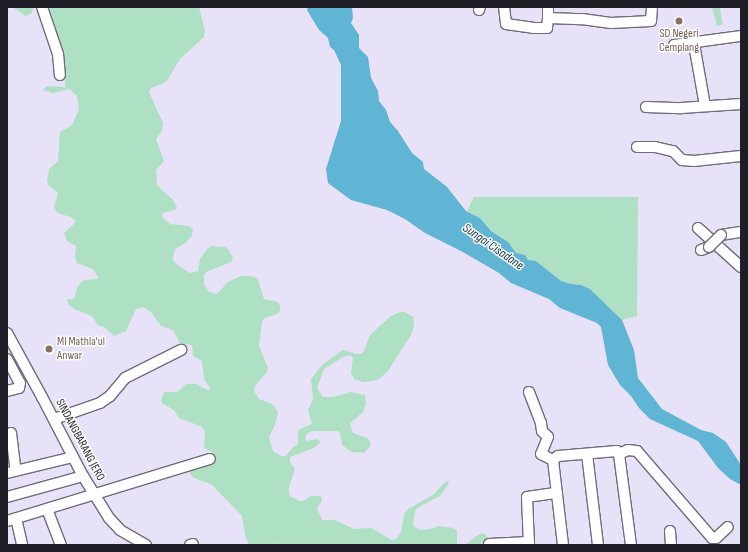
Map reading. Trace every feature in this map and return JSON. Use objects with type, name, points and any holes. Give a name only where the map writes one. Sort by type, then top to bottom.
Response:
[{"type":"street","points":[[42,7],[58,54],[60,75]]},
{"type":"street","points":[[504,7],[506,24],[533,28],[547,28],[548,7]]},
{"type":"street","points":[[548,18],[582,19],[611,23],[651,21],[652,7]]},
{"type":"street","points":[[674,45],[694,44],[741,36]]},
{"type":"street","points":[[694,44],[706,106]]},
{"type":"street","points":[[646,107],[681,108],[741,104]]},
{"type":"street","points":[[637,147],[655,147],[674,150],[682,160],[694,161],[741,156]]},
{"type":"street","points":[[698,228],[741,267]]},
{"type":"street","points":[[705,249],[721,235],[741,232]]},
{"type":"street","name":"SINDANGBARANG JERO","points":[[7,333],[83,476],[113,524],[128,536],[146,545]]},
{"type":"street","points":[[54,419],[100,403],[108,398],[128,376],[181,350]]},
{"type":"street","points":[[7,359],[20,383],[19,388],[7,391]]},
{"type":"street","points":[[529,392],[541,423],[542,431],[548,437],[541,454],[553,460]]},
{"type":"street","points":[[11,434],[12,472],[73,457]]},
{"type":"street","points":[[619,454],[628,450],[637,451],[712,538],[716,538],[728,527]]},
{"type":"street","points":[[553,460],[558,456],[617,451],[619,454]]},
{"type":"street","points":[[587,454],[598,545]]},
{"type":"street","points":[[619,454],[631,545]]},
{"type":"street","points":[[22,545],[11,519],[47,509],[93,493],[210,459]]},
{"type":"street","points":[[553,460],[563,545]]},
{"type":"street","points":[[7,496],[83,476]]},
{"type":"street","points":[[489,544],[529,544],[526,497],[557,493]]},
{"type":"street","points":[[47,509],[61,545]]},
{"type":"street","points":[[670,530],[671,545]]},
{"type":"green space","points":[[15,7],[34,7],[31,14],[25,16],[15,9]]},
{"type":"green space","points":[[38,7],[199,7],[205,31],[204,37],[180,59],[166,82],[151,88],[149,92],[163,123],[162,131],[156,139],[164,161],[156,170],[157,185],[172,199],[177,207],[175,210],[162,213],[163,218],[170,224],[190,226],[193,230],[192,235],[186,243],[175,249],[173,257],[174,262],[189,273],[198,271],[200,259],[207,249],[211,246],[225,247],[229,250],[233,258],[231,262],[206,272],[204,275],[204,284],[209,292],[217,294],[228,282],[241,276],[250,276],[255,277],[258,280],[264,299],[278,302],[280,311],[262,321],[259,346],[268,368],[267,372],[255,386],[254,391],[259,399],[272,404],[278,412],[275,425],[269,437],[273,451],[281,456],[286,456],[291,449],[298,444],[298,432],[300,429],[312,424],[308,410],[313,399],[311,379],[322,365],[343,350],[361,354],[364,351],[370,335],[391,316],[400,312],[405,312],[413,317],[414,326],[411,335],[388,371],[378,380],[364,382],[355,380],[351,373],[353,358],[350,355],[343,357],[324,369],[317,388],[323,397],[333,397],[351,392],[365,395],[366,404],[363,412],[350,423],[353,433],[367,438],[370,442],[370,447],[364,453],[352,452],[342,445],[340,433],[337,431],[312,431],[308,433],[305,437],[306,441],[318,439],[321,442],[314,448],[290,457],[290,462],[295,469],[289,487],[289,492],[290,496],[299,501],[303,501],[311,496],[321,496],[322,501],[317,508],[322,520],[335,520],[354,529],[371,528],[392,540],[397,538],[401,532],[404,515],[408,509],[433,495],[445,482],[449,481],[448,485],[440,496],[417,508],[415,511],[413,524],[416,528],[421,530],[439,526],[453,528],[457,530],[457,545],[278,545],[274,543],[272,545],[249,545],[245,535],[242,516],[211,484],[194,478],[190,474],[190,470],[207,461],[214,453],[204,448],[205,431],[200,426],[179,418],[174,410],[163,404],[161,401],[164,392],[178,392],[186,384],[196,384],[207,390],[211,389],[204,379],[202,361],[193,356],[192,345],[180,343],[173,330],[161,326],[151,312],[143,307],[136,309],[126,331],[114,336],[103,326],[101,327],[98,325],[92,316],[76,310],[68,304],[67,299],[74,299],[80,283],[85,280],[97,279],[98,277],[93,269],[77,263],[75,256],[76,246],[67,241],[64,233],[76,222],[71,217],[60,214],[56,211],[54,207],[58,193],[49,186],[47,182],[49,169],[58,161],[60,132],[72,125],[79,110],[77,96],[69,89],[53,93],[43,90],[47,86],[65,87],[65,80]]},
{"type":"green space","points":[[712,7],[721,7],[720,10],[723,24],[717,26]]},
{"type":"green space","points":[[474,197],[638,197],[637,316],[622,320],[590,289],[581,285],[561,281],[536,261],[528,260],[525,255],[516,253],[508,242],[491,231],[480,218],[467,211]]},
{"type":"green space","points":[[481,533],[485,534],[488,538],[488,545],[465,545]]},
{"type":"water","name":"Sungai Cisadane","points":[[308,7],[352,7],[353,18],[351,23],[359,35],[359,48],[368,57],[371,78],[378,91],[379,101],[386,110],[390,122],[398,131],[412,153],[423,162],[424,169],[447,187],[466,211],[480,218],[491,231],[508,242],[516,253],[525,255],[528,260],[536,261],[561,281],[581,285],[590,289],[622,320],[634,350],[638,378],[662,409],[701,430],[713,433],[726,442],[741,465],[741,485],[730,479],[718,468],[698,441],[650,419],[639,408],[631,396],[620,385],[608,365],[601,327],[597,323],[560,308],[549,299],[511,283],[499,273],[461,251],[425,233],[405,219],[387,210],[351,200],[328,183],[326,169],[341,121],[341,65],[334,50],[330,47],[328,38],[319,30],[307,10]]},
{"type":"place","name":"SD Negeri Cemplang","points":[[679,21]]},
{"type":"place","name":"MI Mathla'ul Anwar","points":[[49,349]]}]
